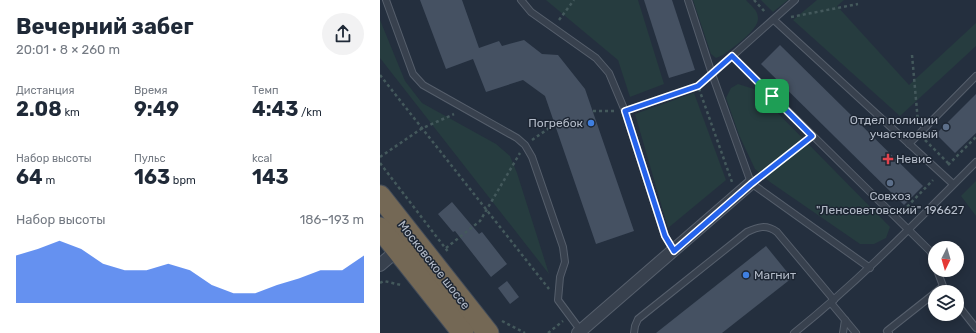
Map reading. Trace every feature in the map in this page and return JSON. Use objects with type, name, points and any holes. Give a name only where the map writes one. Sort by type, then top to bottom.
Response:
[{"type":"highway","name":"Московское шоссе","points":[[380,196],[405,244],[463,333]]},
{"type":"highway","name":"Московское шоссе","points":[[380,228],[405,244],[494,327]]},
{"type":"street","points":[[580,332],[751,184]]},
{"type":"street","points":[[380,265],[405,244]]},
{"type":"lane","points":[[386,0],[413,74],[423,85],[518,138],[525,145],[532,157],[562,248],[565,262],[560,277],[558,300],[580,332]]},
{"type":"lane","points":[[521,0],[531,12],[596,58],[609,73],[625,111],[665,236],[674,251]]},
{"type":"lane","points":[[688,0],[712,74],[751,184],[870,268]]},
{"type":"lane","points":[[712,74],[795,0]]},
{"type":"lane","points":[[774,20],[954,184]]},
{"type":"lane","points":[[732,56],[928,249]]},
{"type":"lane","points":[[909,144],[976,76]]},
{"type":"lane","points":[[794,333],[833,302],[870,268],[976,162]]},
{"type":"lane","points":[[634,333],[638,319],[747,232],[759,227],[770,227],[777,232],[856,333]]},
{"type":"lane","points":[[889,333],[887,331],[928,298]]},
{"type":"lane","points":[[964,313],[976,328]]},
{"type":"lane","points":[[843,333],[845,320]]},
{"type":"path","points":[[563,14],[574,0]]},
{"type":"path","points":[[754,0],[774,20],[858,4]]},
{"type":"path","points":[[912,55],[919,134],[949,164]]},
{"type":"path","points":[[593,111],[625,111],[698,86],[712,74]]},
{"type":"path","points":[[380,75],[558,300]]},
{"type":"path","points":[[698,86],[732,182]]},
{"type":"path","points":[[380,157],[422,129],[465,109]]},
{"type":"path","points":[[446,248],[480,220],[525,145],[555,124]]},
{"type":"path","points":[[751,184],[812,136]]},
{"type":"path","points":[[380,163],[450,254]]},
{"type":"path","points":[[380,283],[392,282],[405,287]]},
{"type":"path","points":[[548,333],[570,316]]},
{"type":"path","points":[[494,327],[525,333]]},
{"type":"green space","points":[[546,0],[638,0],[664,84],[630,97],[618,60]]},
{"type":"green space","points":[[693,0],[746,0],[754,8],[758,15],[757,23],[750,33],[723,55],[716,58],[711,54]]},
{"type":"green space","points":[[761,0],[788,0],[773,12]]},
{"type":"green space","points":[[817,0],[844,0],[837,6],[909,85],[976,23],[976,46],[900,116],[793,20]]},
{"type":"green space","points":[[380,20],[405,81],[422,103],[496,144],[510,156],[517,173],[549,274],[380,58]]},
{"type":"green space","points":[[738,84],[754,89],[890,227],[886,238],[874,244],[860,244],[770,182],[755,169],[739,135],[726,98],[731,88]]},
{"type":"green space","points":[[694,93],[726,180],[668,228],[635,114]]},
{"type":"green space","points":[[976,181],[976,216],[961,196]]},
{"type":"building","points":[[420,0],[462,0],[479,48],[499,41],[502,46],[524,40],[542,54],[558,55],[585,89],[634,231],[596,244],[545,96],[523,80],[486,92],[473,59],[446,69]]},
{"type":"building","points":[[644,0],[672,0],[695,70],[669,78]]},
{"type":"building","points":[[780,45],[923,186],[904,205],[761,64]]},
{"type":"building","points":[[976,94],[976,133],[955,153],[936,134]]},
{"type":"building","points":[[452,202],[479,234],[482,232],[507,264],[491,277],[455,231],[453,232],[438,214]]},
{"type":"building","points":[[766,246],[792,278],[722,333],[656,333]]},
{"type":"building","points":[[507,281],[519,297],[510,304],[498,288]]},
{"type":"place","name":"Погребок","points":[[591,123]]},
{"type":"place","name":"Отдел полиции участковый","points":[[946,127]]},
{"type":"place","name":"Невис","points":[[888,159]]},
{"type":"place","name":"Совхоз \"Ленсоветовский\" 196627","points":[[890,183]]},
{"type":"place","name":"Магнит","points":[[746,275]]},
{"type":"route","points":[[732,56],[772,96],[812,136],[751,184],[674,251],[665,236],[625,111],[698,86],[732,56]]}]
